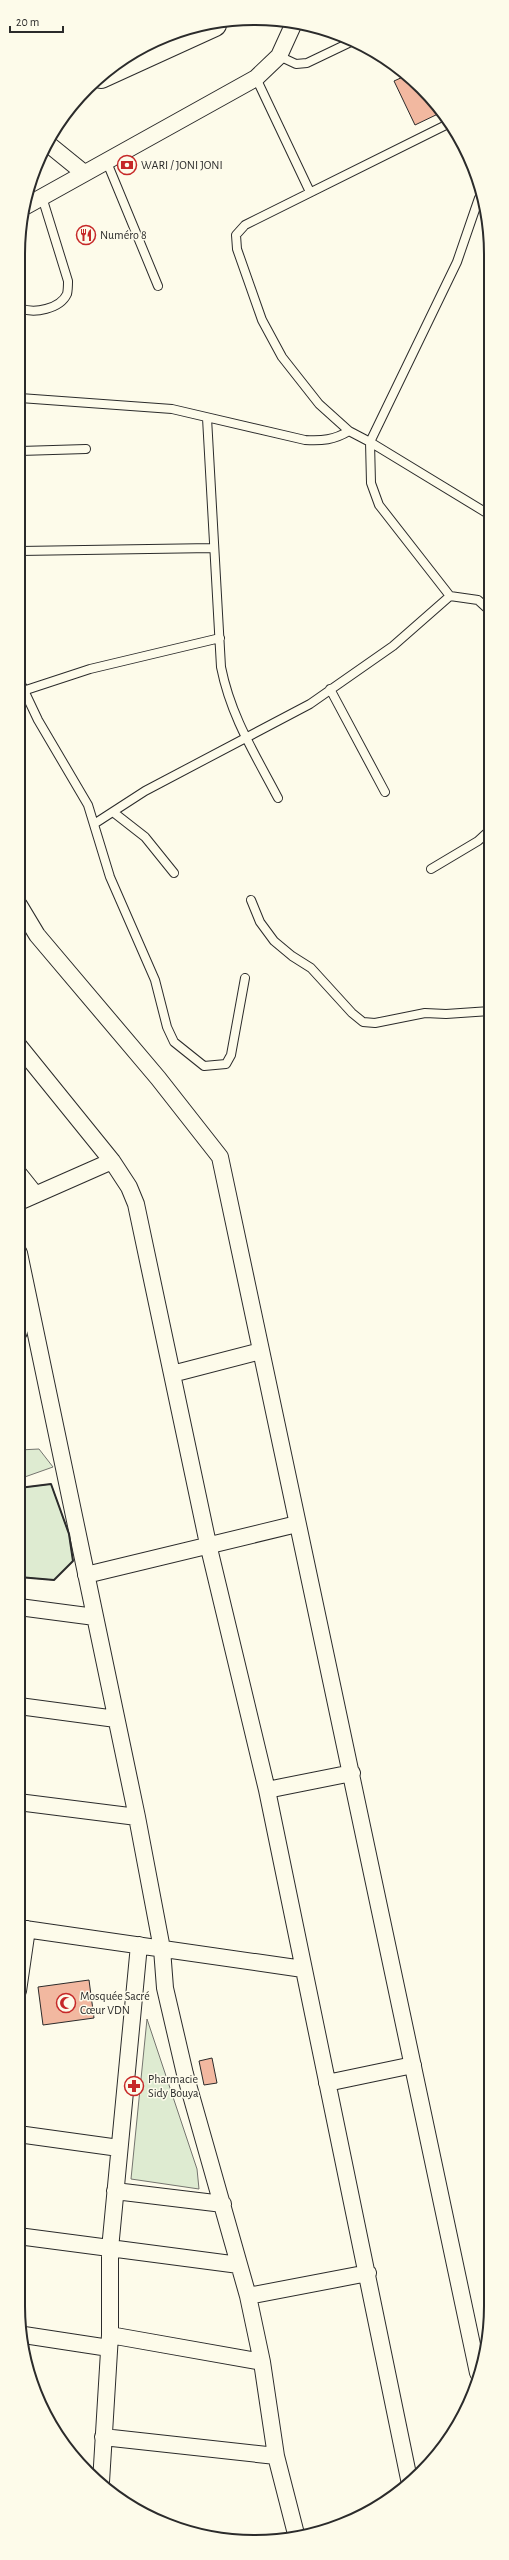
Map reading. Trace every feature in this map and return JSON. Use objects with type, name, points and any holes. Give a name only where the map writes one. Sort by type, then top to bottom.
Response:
[{"type":"main road","points":[[122,68],[201,31]]},
{"type":"street","points":[[31,203],[106,160],[256,78],[279,56],[292,28]]},
{"type":"street","points":[[52,147],[84,173]]},
{"type":"street","points":[[25,930],[220,1157],[297,1524],[352,1773],[476,2364]]},
{"type":"street","points":[[25,1053],[112,1161],[129,1187],[136,1204],[208,1544],[267,1790],[303,1969],[368,2273],[408,2476]]},
{"type":"street","points":[[25,1199],[112,1161]]},
{"type":"street","points":[[25,1182],[35,1194]]},
{"type":"street","points":[[25,1280],[137,1817],[162,1949],[165,1988],[185,2074],[248,2296],[262,2362],[276,2456],[295,2531]]},
{"type":"street","points":[[25,1291],[26,1284]]},
{"type":"street","points":[[172,1374],[261,1351]]},
{"type":"street","points":[[86,1575],[208,1544],[297,1524]]},
{"type":"street","points":[[25,1608],[95,1617]]},
{"type":"street","points":[[25,1707],[116,1719]]},
{"type":"street","points":[[267,1790],[352,1773]]},
{"type":"street","points":[[25,1803],[137,1817]]},
{"type":"street","points":[[25,1929],[303,1969]]},
{"type":"street","points":[[101,2476],[110,2342],[110,2249],[139,1945]]},
{"type":"street","points":[[327,2083],[413,2065]]},
{"type":"street","points":[[25,2135],[119,2148]]},
{"type":"street","points":[[115,2191],[223,2204]]},
{"type":"street","points":[[25,2237],[239,2265]]},
{"type":"street","points":[[248,2296],[368,2273]]},
{"type":"street","points":[[27,2335],[110,2342],[262,2362]]},
{"type":"street","points":[[103,2437],[276,2456]]},
{"type":"lane","points":[[279,56],[296,64],[307,64],[346,44]]},
{"type":"lane","points":[[256,78],[310,192]]},
{"type":"lane","points":[[444,126],[245,225],[236,235],[237,249],[262,320],[282,357],[319,404],[349,432],[370,442],[484,511]]},
{"type":"lane","points":[[106,160],[158,286]]},
{"type":"lane","points":[[25,309],[34,312],[61,302],[67,293],[68,281],[42,197]]},
{"type":"lane","points":[[478,202],[457,262],[370,442],[371,483],[379,505],[450,596],[478,600],[484,606]]},
{"type":"lane","points":[[25,398],[123,404],[172,409],[305,440],[322,441],[338,438],[349,432]]},
{"type":"lane","points":[[207,418],[213,548],[226,691],[245,739],[278,798]]},
{"type":"lane","points":[[25,451],[86,449]]},
{"type":"lane","points":[[25,551],[213,548]]},
{"type":"lane","points":[[94,824],[145,792],[310,704],[393,646],[450,596]]},
{"type":"lane","points":[[25,690],[90,669],[220,638]]},
{"type":"lane","points":[[330,689],[385,792]]},
{"type":"lane","points":[[25,695],[88,805],[110,876],[155,980],[167,1027],[174,1042],[204,1066],[226,1064],[231,1056],[245,978]]},
{"type":"lane","points":[[114,812],[145,837],[174,873]]},
{"type":"lane","points":[[431,869],[484,835]]},
{"type":"lane","points":[[251,900],[260,922],[274,941],[292,956],[311,968],[362,1022],[375,1023],[425,1013],[446,1014],[484,1011]]},
{"type":"green space","points":[[39,1449],[53,1467],[25,1477],[25,1450]]},
{"type":"green space","points":[[51,1484],[69,1534],[73,1561],[54,1580],[25,1578],[25,1487]]},
{"type":"green space","points":[[147,2019],[197,2169],[199,2189],[131,2179]]},
{"type":"building","points":[[401,78],[417,92],[437,115],[415,125],[394,81]]},
{"type":"building","name":"Mosquée Sacré Cœur VDN","points":[[89,1980],[94,2018],[43,2025],[38,1987]]},
{"type":"building","points":[[212,2058],[217,2083],[204,2085],[199,2061]]},
{"type":"wall","points":[[25,1487],[51,1484],[69,1534],[73,1561],[54,1580],[25,1578]]},
{"type":"place","name":"WARI / JONI JONI","points":[[127,165]]},
{"type":"place","name":"Numéro 8","points":[[86,235]]},
{"type":"place","name":"Mosquée Sacré Cœur VDN","points":[[66,2003]]},
{"type":"place","name":"Pharmacie Sidy Bouya","points":[[134,2086]]}]
